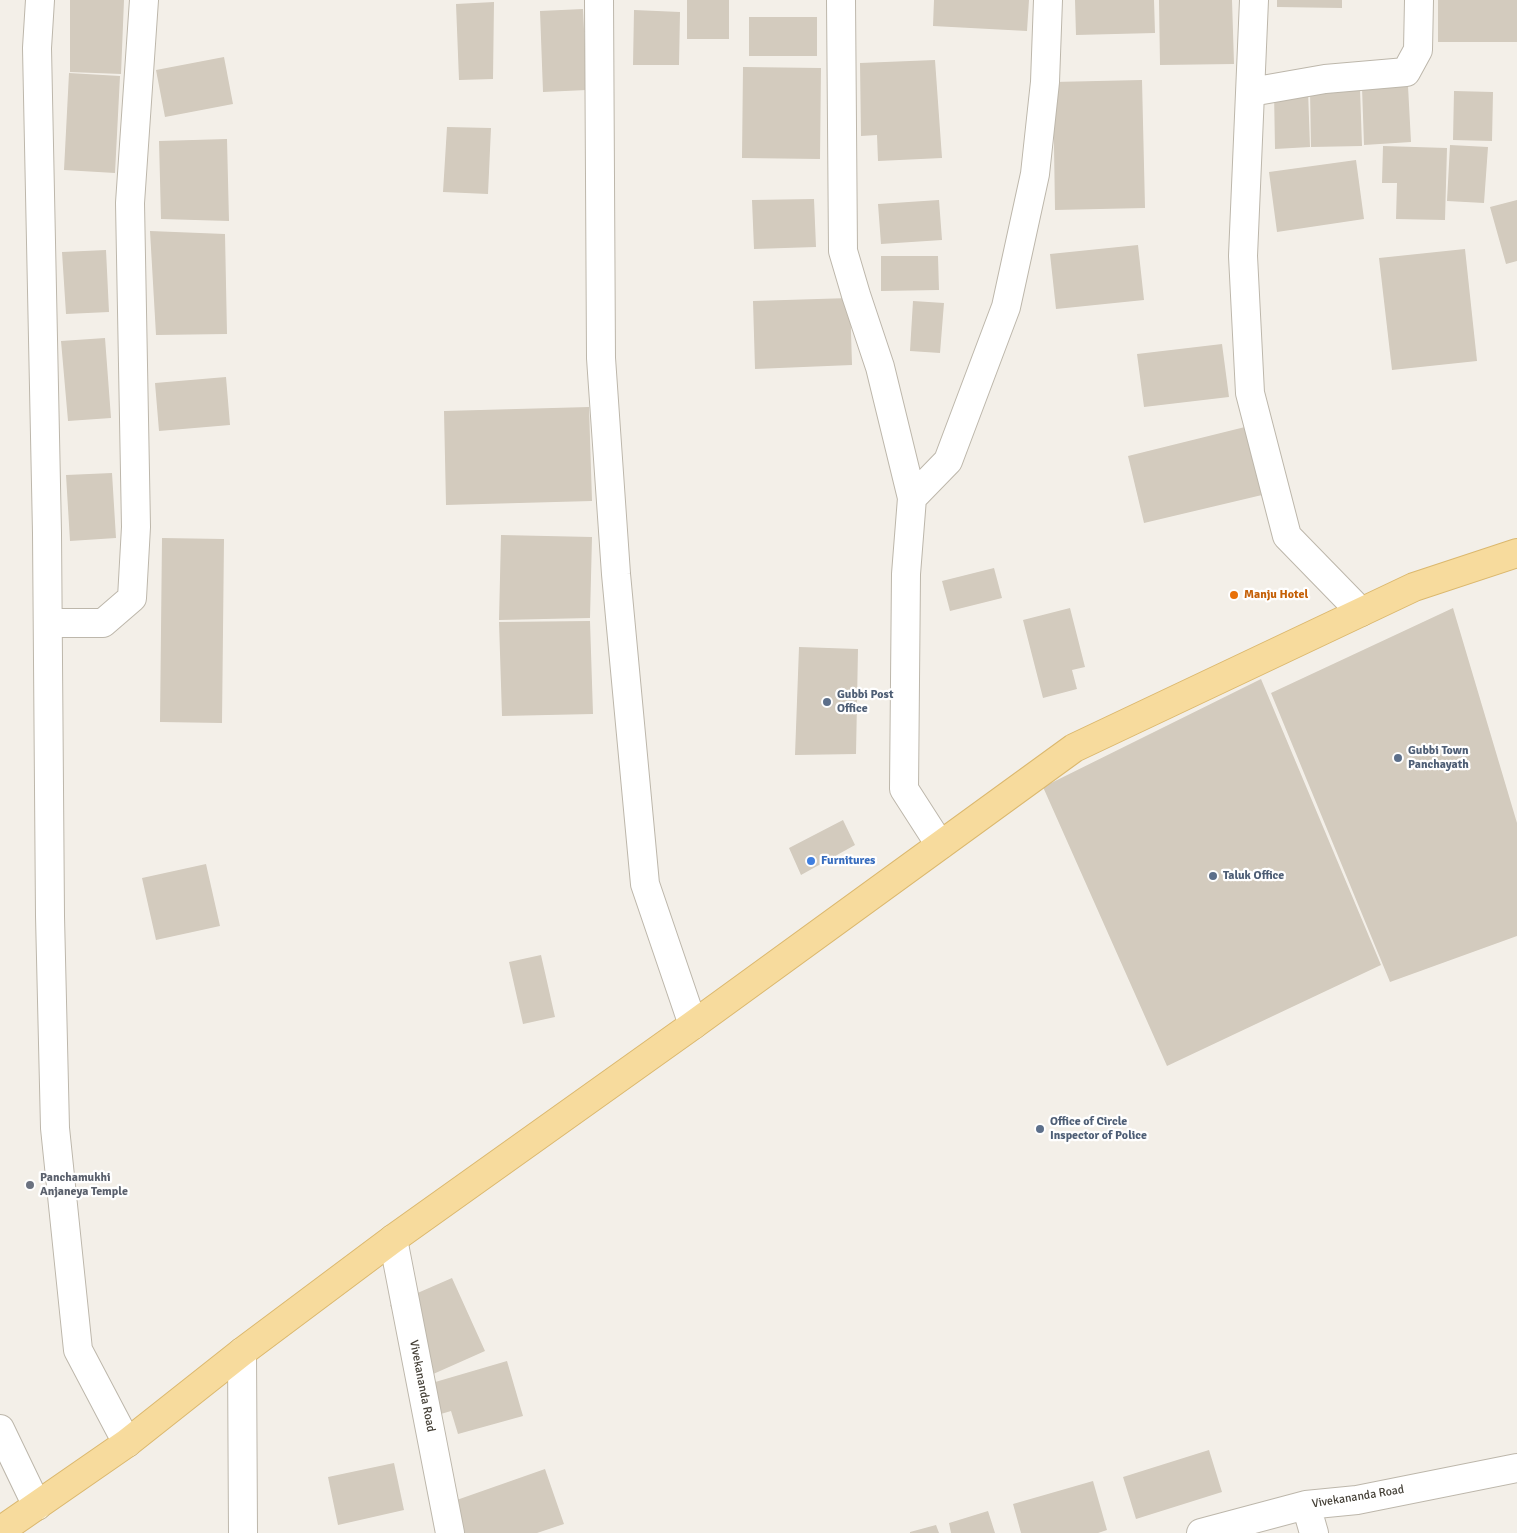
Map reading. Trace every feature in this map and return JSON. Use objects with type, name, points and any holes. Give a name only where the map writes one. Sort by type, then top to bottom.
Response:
[{"type":"main road","points":[[0,1531],[127,1442],[242,1352],[393,1239],[1074,748],[1414,587],[1517,553]]},
{"type":"street","points":[[40,0],[37,48],[55,1128],[78,1350],[127,1442]]},
{"type":"street","points":[[48,623],[103,623],[132,598],[136,527],[130,204],[144,0]]},
{"type":"street","points":[[599,0],[601,358],[616,574],[645,884],[693,1024]]},
{"type":"street","points":[[842,0],[843,251],[880,367],[912,498],[906,574],[904,789],[940,845]]},
{"type":"street","points":[[912,498],[948,461],[1006,307],[1035,174],[1045,82],[1048,0]]},
{"type":"street","points":[[1254,0],[1243,256],[1250,393],[1287,536],[1361,612]]},
{"type":"street","points":[[1251,92],[1325,80],[1406,72],[1418,50],[1419,0]]},
{"type":"street","name":"Vivekananda Road","points":[[393,1239],[450,1533]]},
{"type":"street","points":[[242,1352],[243,1533]]},
{"type":"street","points":[[0,1429],[37,1506]]},
{"type":"street","name":"Vivekananda Road","points":[[1202,1533],[1306,1505],[1358,1500],[1517,1468]]},
{"type":"street","points":[[1306,1505],[1314,1533]]},
{"type":"building","points":[[70,0],[124,0],[121,74],[70,72]]},
{"type":"building","points":[[687,0],[729,0],[729,39],[687,39]]},
{"type":"building","points":[[934,0],[1029,0],[1027,31],[933,26]]},
{"type":"building","points":[[1075,0],[1154,0],[1155,33],[1076,35]]},
{"type":"building","points":[[1159,0],[1232,0],[1234,64],[1160,65]]},
{"type":"building","points":[[1277,0],[1342,0],[1342,8],[1277,7]]},
{"type":"building","points":[[1438,0],[1517,0],[1517,42],[1438,42]]},
{"type":"building","points":[[494,2],[493,79],[459,80],[456,4]]},
{"type":"building","points":[[583,9],[587,90],[543,92],[540,11]]},
{"type":"building","points":[[634,10],[680,12],[679,65],[633,65]]},
{"type":"building","points":[[749,17],[817,17],[817,56],[749,56]]},
{"type":"building","points":[[224,57],[233,104],[165,117],[156,70]]},
{"type":"building","points":[[935,60],[942,158],[878,161],[877,135],[861,136],[860,63]]},
{"type":"building","points":[[743,67],[821,68],[820,159],[742,158]]},
{"type":"building","points":[[69,73],[120,76],[115,173],[64,170]]},
{"type":"building","points":[[1142,80],[1145,208],[1055,210],[1053,82]]},
{"type":"building","points":[[1408,86],[1411,142],[1364,145],[1362,87]]},
{"type":"building","points":[[1360,89],[1362,146],[1311,147],[1310,90]]},
{"type":"building","points":[[1308,90],[1310,147],[1275,149],[1274,91]]},
{"type":"building","points":[[1454,91],[1493,92],[1492,141],[1453,140]]},
{"type":"building","points":[[447,127],[491,128],[488,194],[443,192]]},
{"type":"building","points":[[227,139],[229,221],[161,219],[159,141]]},
{"type":"building","points":[[1450,145],[1488,147],[1484,203],[1447,201]]},
{"type":"building","points":[[1383,146],[1447,148],[1445,220],[1396,219],[1397,183],[1382,183]]},
{"type":"building","points":[[1356,160],[1364,219],[1277,232],[1269,172]]},
{"type":"building","points":[[814,199],[816,247],[754,249],[752,200]]},
{"type":"building","points":[[939,200],[942,240],[881,244],[878,204]]},
{"type":"building","points":[[1517,200],[1517,261],[1506,264],[1490,207]]},
{"type":"building","points":[[150,231],[225,234],[227,334],[156,335]]},
{"type":"building","points":[[1138,245],[1144,300],[1056,309],[1050,254]]},
{"type":"building","points":[[1465,249],[1477,361],[1392,370],[1379,258]]},
{"type":"building","points":[[106,250],[109,312],[66,314],[62,252]]},
{"type":"building","points":[[881,256],[938,256],[939,290],[881,291]]},
{"type":"building","points":[[850,298],[852,365],[755,369],[753,301]]},
{"type":"building","points":[[913,301],[944,303],[940,353],[910,351]]},
{"type":"building","points":[[105,338],[111,418],[68,421],[61,341]]},
{"type":"building","points":[[1222,344],[1229,397],[1144,407],[1137,354]]},
{"type":"building","points":[[226,377],[230,425],[159,431],[155,383]]},
{"type":"building","points":[[589,407],[592,501],[446,505],[444,411]]},
{"type":"building","points":[[1245,427],[1262,495],[1144,523],[1128,456]]},
{"type":"building","points":[[112,473],[116,538],[70,541],[66,475]]},
{"type":"building","points":[[501,535],[592,537],[590,618],[499,620]]},
{"type":"building","points":[[162,538],[224,539],[222,723],[160,722]]},
{"type":"building","points":[[994,568],[1002,598],[950,611],[942,581]]},
{"type":"building","points":[[1070,608],[1085,667],[1072,670],[1077,689],[1043,698],[1023,620]]},
{"type":"building","name":"Gubbi Town Panchayath","points":[[1453,608],[1517,823],[1517,936],[1390,982],[1271,693]]},
{"type":"building","points":[[590,621],[593,714],[502,716],[499,622]]},
{"type":"building","name":"Gubbi Post Office","points":[[799,647],[858,649],[856,754],[795,755]]},
{"type":"building","name":"Taluk Office","points":[[1261,679],[1381,965],[1167,1066],[1043,787]]},
{"type":"building","name":"Furnitures","points":[[843,820],[855,845],[801,875],[789,848]]},
{"type":"building","points":[[206,864],[220,926],[156,940],[142,878]]},
{"type":"building","points":[[541,955],[555,1017],[523,1024],[509,962]]},
{"type":"building","points":[[452,1278],[485,1351],[422,1379],[390,1305]]},
{"type":"building","points":[[507,1361],[523,1416],[458,1434],[451,1411],[434,1416],[425,1385]]},
{"type":"building","points":[[1209,1450],[1222,1492],[1136,1519],[1123,1477]]},
{"type":"building","points":[[394,1463],[404,1510],[338,1525],[328,1477]]},
{"type":"building","points":[[545,1469],[564,1524],[537,1533],[462,1533],[451,1502]]},
{"type":"building","points":[[1093,1481],[1107,1530],[1098,1533],[1021,1533],[1013,1504]]},
{"type":"building","points":[[988,1511],[995,1533],[951,1533],[949,1523]]},
{"type":"building","points":[[936,1525],[939,1533],[910,1533],[910,1532]]},
{"type":"place","name":"Manju Hotel","points":[[1234,595]]},
{"type":"place","name":"Gubbi Post Office","points":[[827,702]]},
{"type":"place","name":"Gubbi Town Panchayath","points":[[1398,758]]},
{"type":"place","name":"Furnitures","points":[[811,861]]},
{"type":"place","name":"Taluk Office","points":[[1213,876]]},
{"type":"place","name":"Office of Circle Inspector of Police","points":[[1040,1129]]},
{"type":"place","name":"Panchamukhi Anjaneya Temple","points":[[30,1185]]}]
